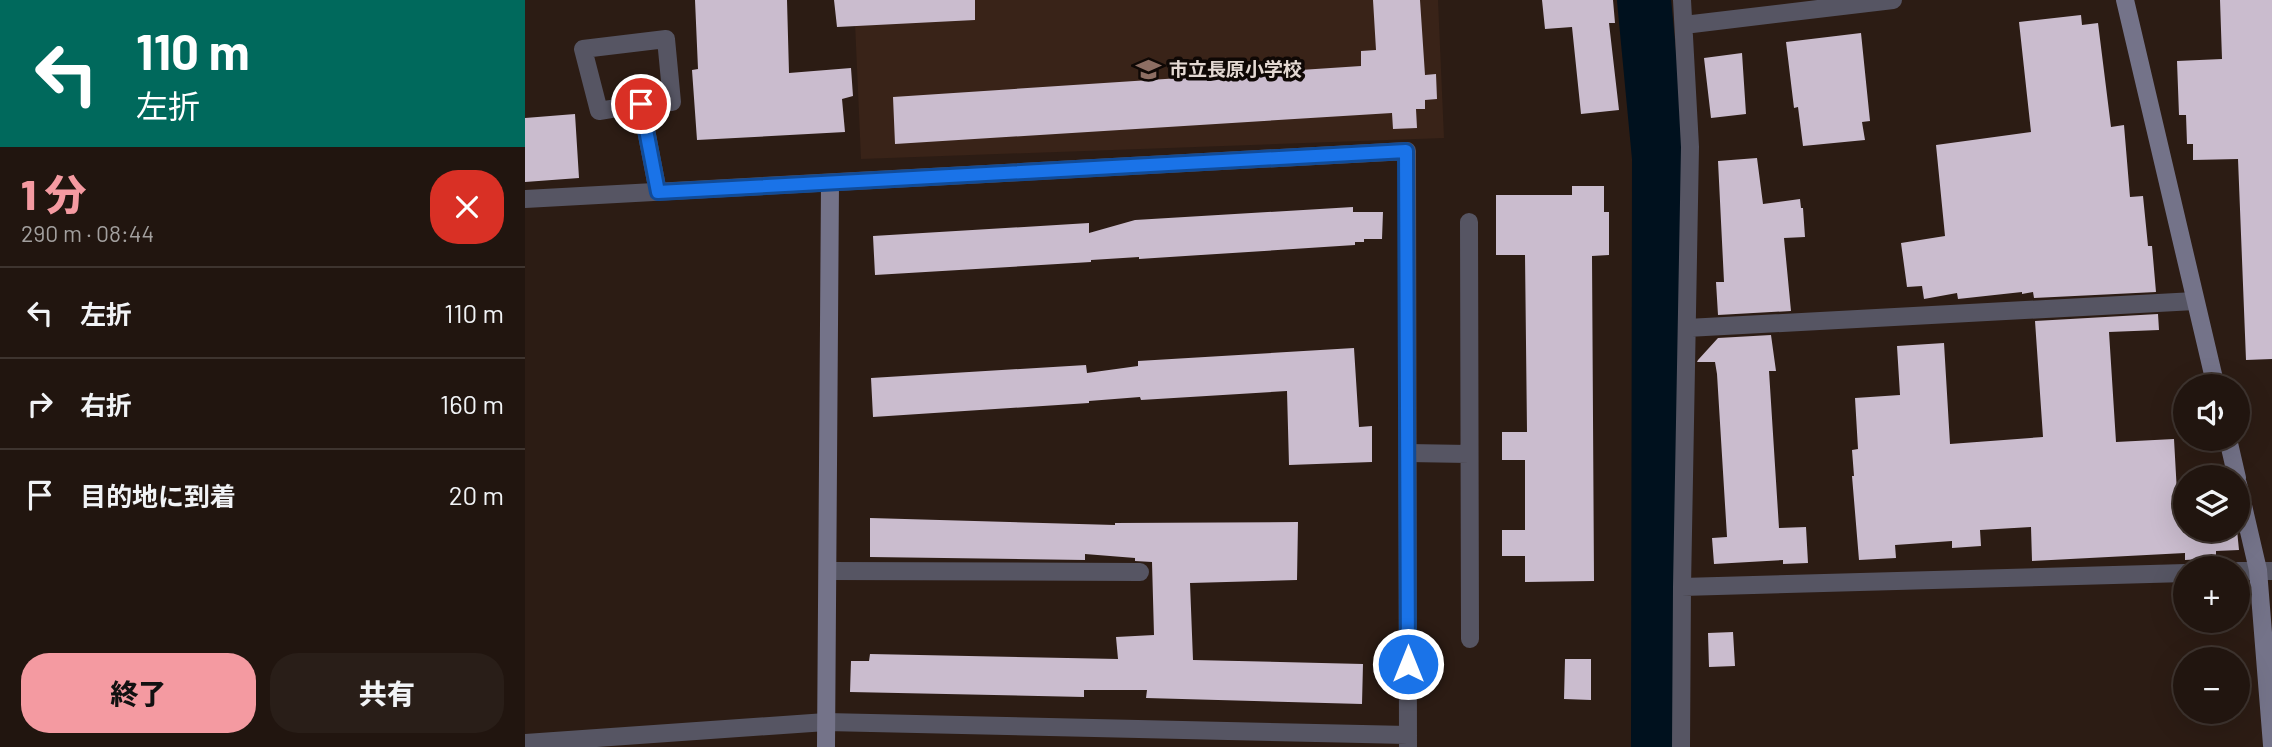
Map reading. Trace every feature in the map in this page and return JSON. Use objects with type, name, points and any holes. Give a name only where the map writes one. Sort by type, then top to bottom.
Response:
[{"type":"street","points":[[1681,747],[1691,147],[1682,0]]},
{"type":"street","points":[[1684,25],[1893,0]]},
{"type":"street","points":[[2125,0],[2212,374]]},
{"type":"street","points":[[666,38],[672,102],[641,104],[599,111],[583,49],[666,38]]},
{"type":"street","points":[[641,104],[658,192]]},
{"type":"street","points":[[525,199],[1406,151],[1408,453],[1408,741],[826,722],[525,743]]},
{"type":"street","points":[[826,747],[830,184]]},
{"type":"street","points":[[1469,222],[1469,639]]},
{"type":"street","points":[[1687,328],[2195,301]]},
{"type":"street","points":[[1408,453],[1469,454]]},
{"type":"street","points":[[2250,523],[2265,571],[2272,745]]},
{"type":"street","points":[[828,571],[1140,572]]},
{"type":"street","points":[[1682,587],[2173,573]]},
{"type":"shaded area","name":"市立長原小学校","points":[[854,0],[1438,0],[1444,138],[861,159]]},
{"type":"building","points":[[695,0],[787,0],[789,73],[851,68],[853,96],[842,99],[845,132],[697,140],[692,70],[698,69]]},
{"type":"building","points":[[834,0],[975,0],[975,20],[837,27]]},
{"type":"building","points":[[1373,0],[1420,0],[1425,75],[1436,74],[1437,99],[1425,100],[1425,109],[1416,109],[1417,128],[1393,129],[1392,113],[895,144],[893,97],[1361,66],[1361,51],[1376,50]]},
{"type":"building","points":[[1542,0],[1613,0],[1615,23],[1609,23],[1619,110],[1581,114],[1572,27],[1545,29]]},
{"type":"building","points":[[2220,0],[2272,0],[2272,359],[2246,360],[2238,159],[2193,160],[2193,144],[2187,144],[2186,115],[2179,115],[2177,61],[2222,59]]},
{"type":"building","points":[[2081,15],[2082,25],[2098,23],[2111,127],[2124,125],[2130,197],[2143,196],[2148,246],[2152,246],[2156,292],[2034,298],[2033,292],[2022,292],[1958,299],[1957,293],[1924,299],[1922,286],[1907,287],[1901,243],[1945,236],[1936,145],[2031,132],[2019,22]]},
{"type":"building","points":[[1861,33],[1870,121],[1862,122],[1865,140],[1803,146],[1798,107],[1794,108],[1786,42]]},
{"type":"building","points":[[1742,53],[1746,114],[1711,118],[1704,58]]},
{"type":"building","points":[[575,114],[579,178],[525,182],[525,118]]},
{"type":"building","points":[[1757,158],[1763,204],[1800,199],[1803,208],[1805,237],[1784,238],[1791,311],[1718,315],[1716,282],[1724,282],[1718,161]]},
{"type":"building","points":[[1572,186],[1604,186],[1604,212],[1609,212],[1609,255],[1592,256],[1594,581],[1525,582],[1525,556],[1502,556],[1502,530],[1525,530],[1525,460],[1502,460],[1502,432],[1527,432],[1525,255],[1496,255],[1496,195],[1572,195]]},
{"type":"building","points":[[1353,207],[1353,212],[1383,212],[1382,239],[1364,239],[1364,242],[1355,242],[1355,245],[875,275],[873,236],[1089,223],[1089,233],[1135,220]]},
{"type":"building","points":[[2158,314],[2159,330],[2109,332],[2116,442],[2173,439],[2175,465],[2173,465],[2173,542],[2238,542],[2239,550],[2216,551],[2216,556],[2185,556],[2185,553],[2032,561],[2031,527],[1980,530],[1981,546],[1952,548],[1952,541],[1895,545],[1896,558],[1859,560],[1852,476],[1852,450],[1858,449],[1855,398],[1900,395],[1897,346],[1944,343],[1950,444],[2043,437],[2035,321]]},
{"type":"building","points":[[1771,335],[1776,371],[1769,371],[1779,528],[1806,527],[1808,563],[1783,564],[1783,560],[1714,564],[1712,538],[1727,537],[1717,374],[1715,362],[1697,362],[1718,338]]},
{"type":"building","points":[[1354,348],[1359,427],[1372,426],[1372,462],[1289,465],[1287,391],[1141,400],[1140,397],[1089,403],[873,417],[871,378],[1086,365],[1087,373],[1138,366],[1138,361]]},
{"type":"building","points":[[870,518],[1115,525],[1298,522],[1297,580],[1190,583],[1193,660],[1363,664],[1362,704],[1146,698],[1147,690],[1084,690],[1084,697],[850,692],[851,661],[869,661],[870,654],[1118,659],[1116,637],[1154,635],[1152,562],[1085,554],[1085,560],[870,557]]},
{"type":"building","points":[[1733,632],[1735,666],[1709,667],[1708,633]]},
{"type":"building","points":[[1565,659],[1591,659],[1591,700],[1564,699]]},
{"type":"waterway","points":[[1644,0],[1659,158],[1658,747]]},
{"type":"place","name":"市立長原小学校","points":[[1149,69]]},
{"type":"route","points":[[641,104],[658,192],[1406,151],[1408,664]]}]
